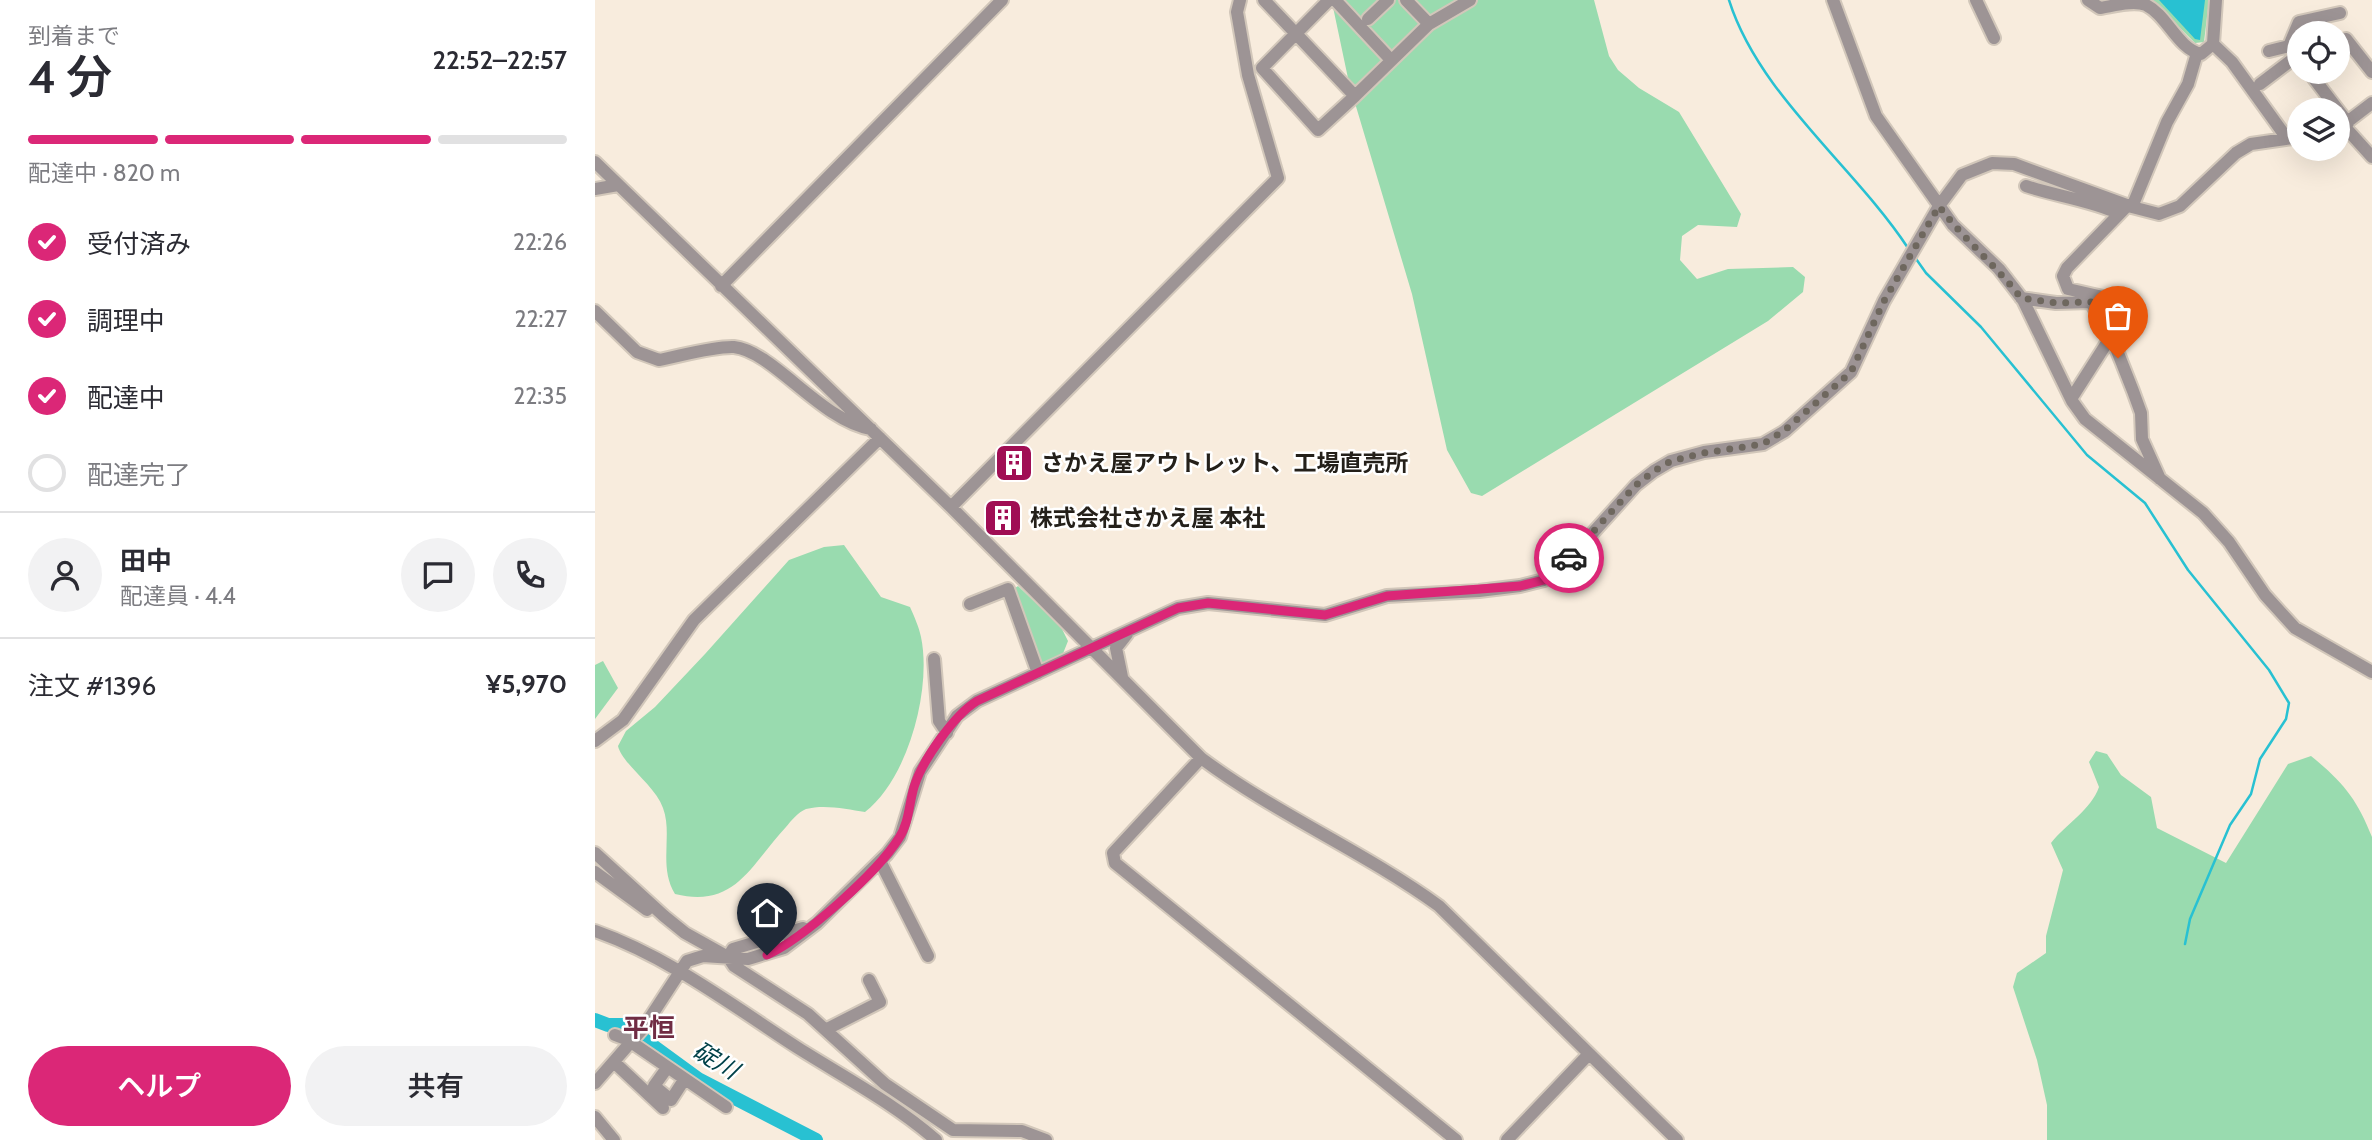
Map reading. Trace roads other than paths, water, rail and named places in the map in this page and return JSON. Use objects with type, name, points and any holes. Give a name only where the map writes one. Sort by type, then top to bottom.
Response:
[{"type":"street","points":[[721,286],[1002,0]]},
{"type":"street","points":[[951,507],[1278,178],[1248,75],[1237,12],[1240,0]]},
{"type":"street","points":[[1264,0],[1355,96]]},
{"type":"street","points":[[1329,0],[1262,68],[1318,130],[1429,24],[1470,0]]},
{"type":"street","points":[[1335,0],[1391,60]]},
{"type":"street","points":[[1368,19],[1388,0]]},
{"type":"street","points":[[1406,0],[1429,24]]},
{"type":"street","points":[[1833,0],[1876,116],[1953,225],[1999,269],[2021,298],[2071,399],[2094,428],[2161,480],[2217,529],[2265,595],[2295,628],[2372,672]]},
{"type":"street","points":[[1976,0],[1994,38]]},
{"type":"street","points":[[2088,0],[2100,8],[2129,4],[2147,6],[2197,54]]},
{"type":"street","points":[[2197,54],[2206,52],[2213,44],[2216,0]]},
{"type":"street","points":[[2304,21],[2340,13]]},
{"type":"street","points":[[2213,44],[2232,62],[2287,130]]},
{"type":"street","points":[[2350,44],[2372,72]]},
{"type":"street","points":[[2269,51],[2287,53]]},
{"type":"street","points":[[2118,358],[2118,343],[2103,298],[2068,289],[2062,282],[2067,268],[2126,208],[2188,84],[2197,54]]},
{"type":"street","points":[[2260,84],[2287,61]]},
{"type":"street","points":[[2350,120],[2372,103]]},
{"type":"street","points":[[2350,133],[2372,157]]},
{"type":"street","points":[[2026,186],[2065,199],[2152,214],[2171,211],[2190,197],[2236,153],[2251,144],[2287,138]]},
{"type":"street","points":[[595,162],[876,433],[1201,758],[1237,785],[1408,884],[1439,906],[1677,1140]]},
{"type":"street","points":[[595,1083],[644,1027],[678,971],[694,957],[748,959],[767,955],[792,942],[817,923],[880,861],[900,837],[920,772],[966,708],[1136,628],[1194,604],[1208,603],[1325,615],[1387,596],[1493,589],[1544,580],[1562,567],[1636,485],[1654,471],[1671,461],[1763,444],[1785,430],[1851,372],[1884,301],[1939,206],[1962,175],[1977,167],[2000,162],[2014,164],[2126,208]]},
{"type":"street","points":[[595,189],[618,185]]},
{"type":"street","points":[[2021,298],[2056,303],[2091,302],[2110,338],[2141,413],[2142,439],[2161,480]]},
{"type":"street","points":[[595,310],[647,358],[659,360],[734,347],[756,356],[848,423],[876,433]]},
{"type":"street","points":[[2071,399],[2110,338]]},
{"type":"street","points":[[595,741],[623,720],[694,620],[876,433]]},
{"type":"street","points":[[970,604],[1008,589],[1038,673]]},
{"type":"street","points":[[1063,662],[1072,646],[1065,623]]},
{"type":"street","points":[[1125,684],[1118,667],[1117,648],[1136,628]]},
{"type":"street","points":[[934,659],[939,721],[947,733]]},
{"type":"street","points":[[1201,758],[1113,853],[1115,863],[1455,1140]]},
{"type":"street","points":[[595,853],[685,933],[728,957],[734,966],[827,1028],[885,1084],[953,1130],[1022,1131],[1046,1140]]},
{"type":"street","points":[[880,861],[928,956]]},
{"type":"street","points":[[595,872],[683,940],[728,957]]},
{"type":"street","points":[[595,931],[645,951],[678,971],[936,1140]]},
{"type":"street","points":[[827,1028],[880,1002],[869,980]]},
{"type":"street","points":[[615,1035],[633,1041],[667,1068],[726,1107]]},
{"type":"street","points":[[1507,1140],[1589,1054]]},
{"type":"street","points":[[615,1063],[671,1104]]},
{"type":"street","points":[[667,1068],[654,1086],[671,1104]]},
{"type":"street","points":[[671,1104],[684,1080]]},
{"type":"street","points":[[596,1120],[614,1140]]},
{"type":"water","points":[[2159,0],[2205,0],[2200,40],[2195,39]]},
{"type":"waterway","points":[[1729,0],[1743,35],[1785,99],[1886,218],[1908,248]]},
{"type":"waterway","points":[[1914,256],[1926,273],[1981,327],[2087,455],[2145,503],[2188,570],[2269,670],[2289,703],[2286,719],[2260,759],[2251,794],[2230,825],[2190,919],[2185,944]]},
{"type":"waterway","name":"碇川","points":[[595,1020],[608,1025],[624,1025],[698,1079],[816,1140]]},
{"type":"place","name":"さかえ屋アウトレット、工場直売所","points":[[1014,463]]},
{"type":"place","name":"株式会社さかえ屋 本社","points":[[1003,518]]},
{"type":"district","name":"平恒","points":[[649,1028]]}]
